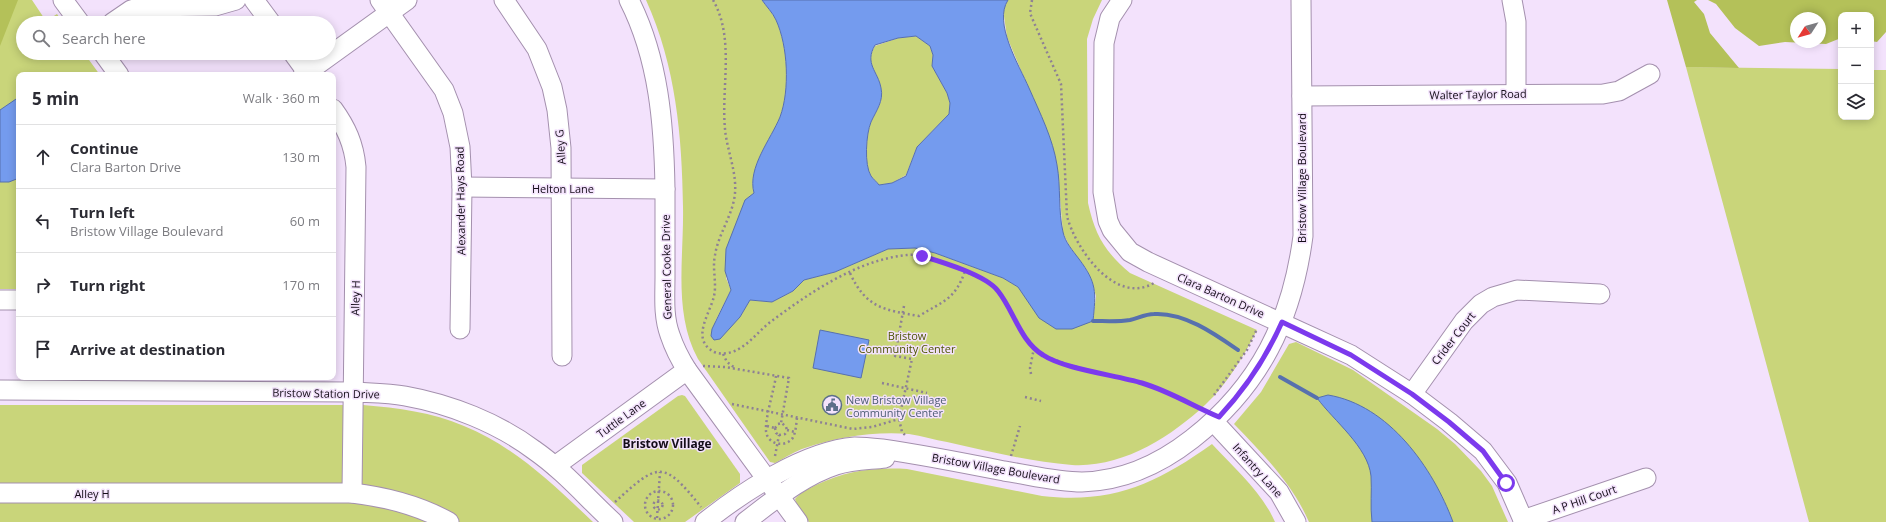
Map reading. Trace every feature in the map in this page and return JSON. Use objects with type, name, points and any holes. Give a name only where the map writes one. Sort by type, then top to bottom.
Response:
[{"type":"street","points":[[64,0],[75,16]]},
{"type":"street","points":[[122,16],[131,10],[141,7],[178,3],[215,6],[236,0]]},
{"type":"street","points":[[254,0],[266,16]]},
{"type":"street","points":[[336,48],[385,6],[408,0]]},
{"type":"street","name":"Alley G","points":[[504,0],[537,49],[552,87],[561,148],[562,356]]},
{"type":"street","name":"General Cooke Drive","points":[[629,0],[640,26],[658,90],[663,139],[665,189],[666,320],[674,347],[687,370],[798,522]]},
{"type":"street","name":"Clara Barton Drive","points":[[1122,0],[1110,18],[1104,43],[1103,192],[1108,221],[1112,230],[1130,252],[1148,262],[1282,322],[1351,355],[1412,394],[1449,422],[1483,451],[1506,483],[1523,521]]},
{"type":"street","name":"Bristow Village Boulevard","points":[[707,520],[767,480],[797,464],[832,451],[855,447],[882,449],[914,445],[1007,471],[1070,481],[1098,480],[1121,477],[1141,470],[1176,451],[1216,420],[1252,378],[1265,357],[1282,322],[1299,268],[1303,236],[1301,0]]},
{"type":"street","points":[[1512,0],[1516,22],[1516,93]]},
{"type":"street","name":"Alexander Hays Road","points":[[385,6],[429,68],[450,102],[458,136],[462,188],[460,330]]},
{"type":"street","points":[[107,60],[117,72]]},
{"type":"street","points":[[297,60],[305,72]]},
{"type":"street","points":[[308,72],[322,60]]},
{"type":"street","name":"Walter Taylor Road","points":[[1302,96],[1611,93],[1619,91],[1650,74]]},
{"type":"street","name":"Alley H","points":[[336,114],[350,136],[355,150],[356,167],[352,494]]},
{"type":"street","name":"Helton Lane","points":[[462,188],[665,189]]},
{"type":"street","name":"Crider Court","points":[[1412,394],[1464,321],[1481,304],[1493,297],[1517,290],[1600,294]]},
{"type":"street","points":[[0,300],[16,300]]},
{"type":"street","name":"Tuttle Lane","points":[[554,466],[687,370]]},
{"type":"street","name":"Bristow Station Drive","points":[[0,390],[143,384],[252,384],[405,396],[455,410],[485,421],[513,436],[535,450],[554,466],[608,518]]},
{"type":"street","name":"Infantry Lane","points":[[1216,420],[1279,492],[1296,522]]},
{"type":"street","name":"Bristow Village Boulevard","points":[[745,522],[779,496],[807,478],[837,465],[914,445]]},
{"type":"street","name":"A P Hill Court","points":[[1523,521],[1646,478]]},
{"type":"street","name":"Alley H","points":[[0,493],[352,494],[380,496],[406,502],[432,512],[449,522]]},
{"type":"path","points":[[713,0],[720,12],[725,35],[725,129],[735,188],[734,200],[715,254],[714,264],[716,285],[714,297],[703,324],[703,337],[712,351],[723,354],[730,353],[745,345],[771,322],[811,294],[862,266],[908,255],[922,256],[965,271],[998,290],[1028,342],[1034,348],[1051,359],[1142,383],[1201,409],[1216,420]]},
{"type":"path","points":[[850,273],[857,288],[870,300],[886,310],[919,316],[951,297],[959,286],[965,271]]},
{"type":"path","points":[[904,306],[895,356],[912,359],[899,419],[905,435],[914,445]]},
{"type":"path","points":[[1210,399],[1247,350],[1257,330],[1255,325]]},
{"type":"path","points":[[1031,374],[1030,368],[1034,348]]},
{"type":"path","points":[[723,354],[727,362],[737,369]]},
{"type":"path","points":[[687,370],[699,366],[737,369],[790,378],[782,423]]},
{"type":"path","points":[[776,376],[769,412],[767,435],[778,444],[788,442],[795,432],[797,418]]},
{"type":"path","points":[[882,383],[927,393]]},
{"type":"path","points":[[1025,397],[1041,400]]},
{"type":"path","points":[[708,399],[797,418],[860,429],[899,419]]},
{"type":"path","points":[[1201,409],[1204,406]]},
{"type":"path","points":[[775,428],[777,425],[782,423]]},
{"type":"path","points":[[782,423],[787,430],[795,432]]},
{"type":"path","points":[[767,426],[775,428]]},
{"type":"path","points":[[1007,471],[1020,426]]},
{"type":"path","points":[[775,428],[776,433],[779,435],[775,457]]},
{"type":"path","points":[[779,435],[785,434],[787,430]]},
{"type":"path","points":[[608,518],[641,479],[654,472],[660,472],[676,477],[707,520]]},
{"type":"path","points":[[657,518],[660,472]]},
{"type":"path","points":[[659,490],[671,497],[672,507],[668,515],[657,518],[647,512],[644,504],[648,496],[659,490]]},
{"type":"green space","points":[[0,0],[32,0],[43,16],[16,16],[16,60],[89,60],[98,72],[16,72],[16,289],[0,289]]},
{"type":"green space","points":[[0,0],[18,0],[0,46]]},
{"type":"green space","name":"Bristow Community Center","points":[[646,0],[762,0],[775,17],[783,42],[786,81],[783,106],[776,126],[757,164],[754,174],[754,193],[726,278],[731,290],[715,322],[740,317],[750,300],[772,302],[793,291],[804,280],[835,272],[888,249],[915,248],[935,253],[1003,278],[1018,287],[1028,301],[1093,321],[1096,296],[1087,270],[1070,247],[1063,233],[1057,165],[1047,132],[1007,37],[1003,9],[1008,0],[1102,0],[1093,19],[1087,39],[1088,203],[1094,224],[1102,242],[1114,258],[1130,273],[1257,330],[1241,360],[1214,396],[1177,428],[1145,448],[1127,456],[1091,465],[1056,464],[1009,456],[909,434],[896,433],[870,434],[843,438],[801,449],[775,463],[770,462],[698,359],[690,341],[685,323],[682,285],[683,207],[679,128],[671,76],[656,25]]},
{"type":"green space","points":[[1667,0],[1697,0],[1694,2],[1704,14],[1710,33],[1739,68],[1686,67]]},
{"type":"green space","points":[[1708,0],[1886,0],[1886,32],[1877,42],[1874,42],[1874,12],[1838,12],[1838,39],[1826,44],[1826,12],[1790,12],[1790,42],[1759,46],[1735,28],[1716,4]]},
{"type":"green space","points":[[916,36],[930,46],[933,55],[932,66],[947,93],[950,103],[949,114],[917,147],[906,175],[892,183],[879,185],[871,176],[867,165],[867,141],[869,127],[879,106],[882,93],[871,63],[872,52],[875,46],[898,38]]},
{"type":"green space","points":[[1686,67],[1838,69],[1838,120],[1874,120],[1874,70],[1886,70],[1886,522],[1809,522]]},
{"type":"green space","points":[[1296,342],[1353,370],[1437,429],[1455,444],[1481,471],[1492,486],[1508,522],[1309,522],[1294,494],[1276,470],[1234,424],[1261,392],[1289,344]]},
{"type":"green space","points":[[678,396],[685,396],[740,474],[740,483],[685,522],[634,522],[582,473],[582,465]]},
{"type":"green space","points":[[0,405],[363,405],[415,411],[452,421],[482,434],[500,444],[549,481],[593,522],[0,522]]},
{"type":"green space","points":[[1212,444],[1255,490],[1275,522],[809,522],[797,505],[795,499],[807,489],[827,480],[849,473],[871,469],[907,469],[1042,496],[1067,498],[1090,497],[1112,494],[1152,480],[1172,470]]},
{"type":"water","points":[[762,0],[1008,0],[1004,9],[1005,32],[1014,56],[1042,116],[1055,155],[1058,173],[1061,224],[1067,243],[1085,267],[1094,288],[1095,302],[1093,321],[1072,329],[1056,329],[1039,318],[1018,287],[1003,278],[935,253],[915,248],[888,249],[835,272],[804,280],[793,291],[772,302],[750,300],[740,317],[720,339],[714,340],[711,336],[712,329],[731,290],[725,271],[726,249],[745,200],[754,193],[753,183],[757,164],[780,117],[785,94],[786,68],[783,42],[776,20]],"holes":[[[916,36],[930,46],[933,55],[932,66],[947,93],[950,103],[949,114],[917,147],[906,176],[892,183],[879,185],[871,176],[867,165],[867,141],[869,127],[879,106],[882,93],[871,62],[872,52],[875,45],[898,38]]]},
{"type":"water","points":[[16,99],[16,179],[9,182],[0,182],[0,110]]},
{"type":"water","points":[[820,330],[869,340],[861,378],[813,368]]},
{"type":"water","points":[[1328,395],[1350,401],[1370,411],[1389,425],[1406,442],[1434,481],[1453,522],[1372,522],[1371,476],[1369,465],[1357,445],[1317,398]]},
{"type":"waterway","points":[[1093,321],[1125,321],[1148,315],[1165,314],[1188,320],[1199,325],[1238,350]]},
{"type":"waterway","points":[[1280,377],[1317,398]]},
{"type":"place","name":"New Bristow Village Community Center","points":[[832,405]]},
{"type":"district","name":"Bristow Village","points":[[667,443]]},
{"type":"route","points":[[922,256],[952,266],[993,285],[1006,302],[1028,342],[1042,355],[1069,365],[1123,377],[1151,386],[1219,417],[1236,399],[1252,378],[1265,357],[1282,322],[1351,355],[1412,394],[1469,438],[1483,451],[1506,483]]}]
